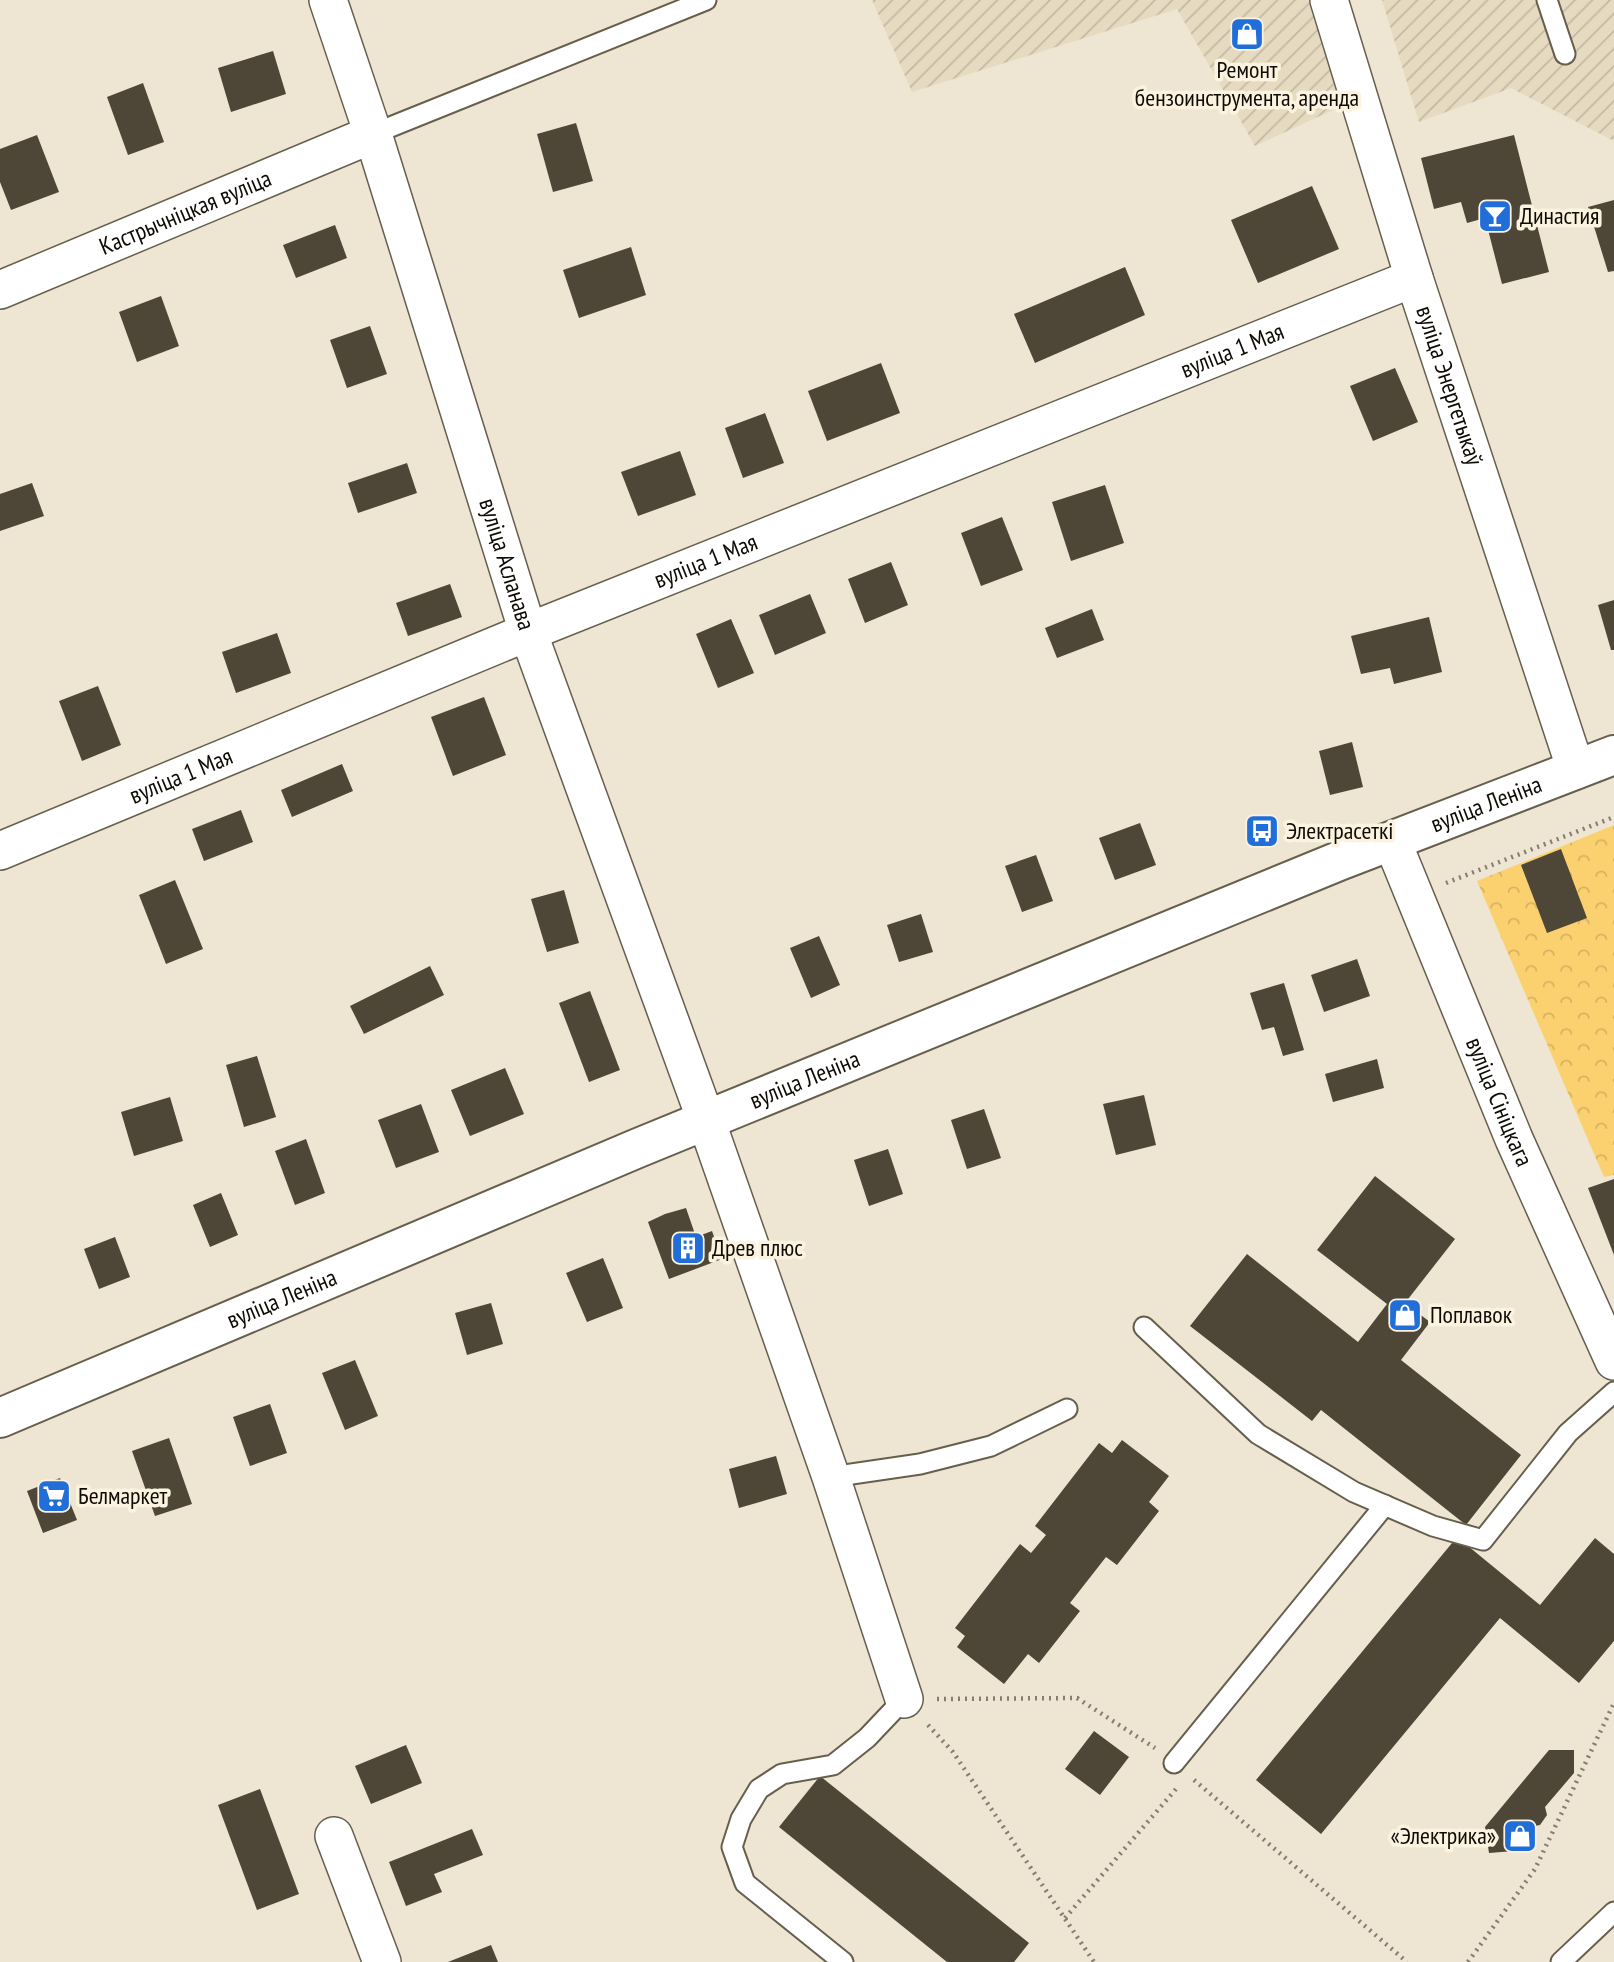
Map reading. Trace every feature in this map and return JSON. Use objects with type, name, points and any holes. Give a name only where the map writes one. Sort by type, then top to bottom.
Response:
[{"type":"main road","name":"вуліца Леніна","points":[[0,1418],[706,1120],[1326,866],[1614,755]]},
{"type":"street","name":"вуліца Асланава","points":[[328,0],[373,134],[528,632],[706,1120],[831,1477],[904,1699]]},
{"type":"street","name":"вуліца Энергетыкаў","points":[[1329,0],[1414,278],[1576,770]]},
{"type":"street","name":"Кастрычніцкая вуліца","points":[[0,290],[373,134]]},
{"type":"street","name":"вуліца 1 Мая","points":[[0,851],[528,632],[1414,278]]},
{"type":"street","name":"вуліца Сініцкага","points":[[1392,841],[1514,1139],[1614,1361]]},
{"type":"street","points":[[334,1836],[382,1962]]},
{"type":"lane","points":[[373,134],[706,0]]},
{"type":"lane","points":[[1547,0],[1565,54]]},
{"type":"lane","points":[[1144,1327],[1258,1434],[1354,1492],[1433,1526],[1483,1540],[1568,1433],[1614,1392]]},
{"type":"lane","points":[[831,1477],[920,1464],[991,1446],[1067,1409]]},
{"type":"lane","points":[[1174,1763],[1385,1506]]},
{"type":"lane","points":[[843,1962],[745,1883],[732,1847],[741,1819],[759,1789],[782,1774],[833,1765],[867,1738],[904,1699]]},
{"type":"lane","points":[[1560,1962],[1614,1912]]},
{"type":"path","points":[[1415,896],[1614,817]]},
{"type":"path","points":[[904,1699],[953,1752],[1094,1962]]},
{"type":"path","points":[[1468,1962],[1535,1869],[1614,1703]]},
{"type":"path","points":[[1065,1918],[1180,1786]]},
{"type":"shaded area","points":[[872,0],[1308,0],[1348,103],[1255,146],[1177,9],[912,92]]},
{"type":"shaded area","points":[[1382,0],[1614,0],[1614,141],[1511,88],[1419,122]]},
{"type":"green space","points":[[1614,825],[1614,1175],[1604,1177],[1477,881]]},
{"type":"building","points":[[273,51],[286,94],[231,112],[218,68]]},
{"type":"building","points":[[143,83],[164,142],[128,155],[107,97]]},
{"type":"building","points":[[576,123],[593,181],[553,192],[537,134]]},
{"type":"building","points":[[37,135],[59,192],[11,210],[0,182],[0,149]]},
{"type":"building","points":[[1514,135],[1549,272],[1502,284],[1485,218],[1467,223],[1461,202],[1434,209],[1421,158]]},
{"type":"building","points":[[1312,186],[1339,249],[1258,283],[1231,220]]},
{"type":"building","points":[[1614,200],[1614,271],[1608,272],[1588,207]]},
{"type":"building","points":[[335,225],[347,258],[296,278],[283,245]]},
{"type":"building","points":[[631,247],[646,295],[579,318],[563,270]]},
{"type":"building","points":[[1125,267],[1145,315],[1035,363],[1014,314]]},
{"type":"building","points":[[161,296],[179,346],[137,362],[119,312]]},
{"type":"building","points":[[370,326],[387,374],[347,388],[330,340]]},
{"type":"building","points":[[881,363],[900,413],[827,441],[808,391]]},
{"type":"building","points":[[1395,368],[1418,422],[1373,441],[1350,386]]},
{"type":"building","points":[[765,413],[784,463],[743,478],[725,428]]},
{"type":"building","points":[[680,451],[696,495],[638,516],[621,472]]},
{"type":"building","points":[[407,463],[417,493],[358,513],[348,483]]},
{"type":"building","points":[[32,483],[44,516],[0,531],[0,494]]},
{"type":"building","points":[[1105,485],[1124,543],[1071,561],[1052,502]]},
{"type":"building","points":[[1002,517],[1023,570],[981,586],[961,533]]},
{"type":"building","points":[[891,562],[908,605],[865,623],[848,579]]},
{"type":"building","points":[[450,584],[462,617],[408,636],[396,603]]},
{"type":"building","points":[[810,594],[826,633],[775,655],[759,615]]},
{"type":"building","points":[[1614,600],[1614,650],[1611,650],[1598,605]]},
{"type":"building","points":[[1092,609],[1104,640],[1057,658],[1045,628]]},
{"type":"building","points":[[1429,617],[1442,672],[1394,684],[1390,668],[1361,674],[1351,636]]},
{"type":"building","points":[[731,619],[754,673],[718,688],[696,634]]},
{"type":"building","points":[[277,633],[291,673],[236,693],[222,652]]},
{"type":"building","points":[[98,686],[121,745],[82,761],[59,701]]},
{"type":"building","points":[[484,697],[506,755],[453,776],[431,717]]},
{"type":"building","points":[[1352,742],[1363,787],[1330,795],[1319,751]]},
{"type":"building","points":[[342,764],[353,791],[292,817],[281,790]]},
{"type":"building","points":[[241,810],[253,842],[204,861],[192,829]]},
{"type":"building","points":[[1140,823],[1156,865],[1115,880],[1099,838]]},
{"type":"building","points":[[1561,849],[1587,918],[1547,933],[1521,865]]},
{"type":"building","points":[[1036,855],[1053,901],[1022,912],[1005,866]]},
{"type":"building","points":[[175,880],[203,949],[166,964],[139,895]]},
{"type":"building","points":[[564,890],[579,943],[547,952],[531,899]]},
{"type":"building","points":[[921,914],[933,952],[899,962],[887,925]]},
{"type":"building","points":[[819,936],[840,985],[811,998],[790,948]]},
{"type":"building","points":[[1357,959],[1370,996],[1324,1012],[1311,975]]},
{"type":"building","points":[[430,966],[444,995],[364,1034],[350,1006]]},
{"type":"building","points":[[1284,983],[1304,1050],[1283,1056],[1274,1027],[1262,1030],[1250,993]]},
{"type":"building","points":[[590,991],[620,1070],[589,1082],[559,1003]]},
{"type":"building","points":[[257,1056],[276,1117],[244,1127],[226,1065]]},
{"type":"building","points":[[1377,1059],[1384,1088],[1333,1102],[1325,1074]]},
{"type":"building","points":[[505,1068],[524,1114],[470,1136],[451,1090]]},
{"type":"building","points":[[1144,1095],[1156,1145],[1116,1155],[1103,1104]]},
{"type":"building","points":[[170,1097],[183,1141],[134,1156],[121,1112]]},
{"type":"building","points":[[421,1104],[439,1152],[396,1168],[378,1120]]},
{"type":"building","points":[[984,1109],[1001,1158],[967,1169],[951,1120]]},
{"type":"building","points":[[306,1139],[325,1193],[295,1205],[275,1151]]},
{"type":"building","points":[[888,1149],[903,1194],[869,1206],[854,1160]]},
{"type":"building","points":[[1375,1176],[1455,1239],[1405,1303],[1430,1322],[1401,1360],[1521,1455],[1466,1525],[1321,1410],[1312,1421],[1190,1326],[1247,1254],[1358,1342],[1387,1304],[1317,1250]]},
{"type":"building","points":[[1614,1179],[1614,1255],[1588,1188]]},
{"type":"building","points":[[221,1193],[238,1235],[210,1247],[193,1205]]},
{"type":"building","name":"Древ плюс","points":[[686,1208],[696,1237],[712,1231],[722,1259],[669,1279],[648,1222]]},
{"type":"building","points":[[115,1237],[130,1277],[99,1289],[84,1249]]},
{"type":"building","points":[[603,1258],[623,1308],[587,1322],[566,1273]]},
{"type":"building","points":[[491,1303],[503,1344],[467,1355],[455,1313]]},
{"type":"building","points":[[355,1360],[378,1416],[345,1430],[322,1373]]},
{"type":"building","points":[[270,1404],[287,1453],[250,1466],[233,1417]]},
{"type":"building","points":[[169,1438],[192,1504],[155,1516],[132,1451]]},
{"type":"building","points":[[1122,1440],[1169,1476],[1149,1502],[1159,1511],[1117,1565],[1106,1557],[1070,1603],[1080,1611],[1039,1663],[1028,1654],[1004,1684],[957,1647],[965,1636],[955,1628],[1020,1544],[1031,1553],[1046,1535],[1035,1526],[1099,1443],[1112,1453]]},
{"type":"building","points":[[776,1456],[787,1494],[739,1508],[729,1469]]},
{"type":"building","points":[[60,1478],[77,1520],[43,1533],[27,1491]]},
{"type":"building","points":[[1457,1537],[1540,1605],[1595,1538],[1614,1554],[1614,1641],[1579,1683],[1500,1618],[1321,1834],[1256,1780]]},
{"type":"building","points":[[1094,1731],[1129,1757],[1100,1795],[1065,1769]]},
{"type":"building","points":[[406,1745],[422,1783],[371,1804],[355,1766]]},
{"type":"building","points":[[1549,1750],[1574,1750],[1574,1773],[1545,1807],[1547,1815],[1540,1825],[1529,1827],[1514,1851],[1489,1853],[1485,1827]]},
{"type":"building","points":[[820,1776],[1029,1943],[1014,1962],[947,1962],[779,1827]]},
{"type":"building","points":[[260,1789],[299,1894],[257,1910],[218,1805]]},
{"type":"building","points":[[472,1829],[483,1855],[434,1874],[442,1892],[406,1906],[389,1862]]},
{"type":"building","points":[[491,1945],[498,1962],[448,1962]]},
{"type":"place","name":"Ремонт бензоинструмента, аренда","points":[[1247,34]]},
{"type":"place","name":"Династия","points":[[1495,216]]},
{"type":"place","name":"Электрасеткі","points":[[1262,831]]},
{"type":"place","name":"Древ плюс","points":[[688,1248]]},
{"type":"place","name":"Поплавок","points":[[1405,1315]]},
{"type":"place","name":"Белмаркет","points":[[54,1496]]},
{"type":"place","name":"«Электрика»","points":[[1520,1836]]}]
